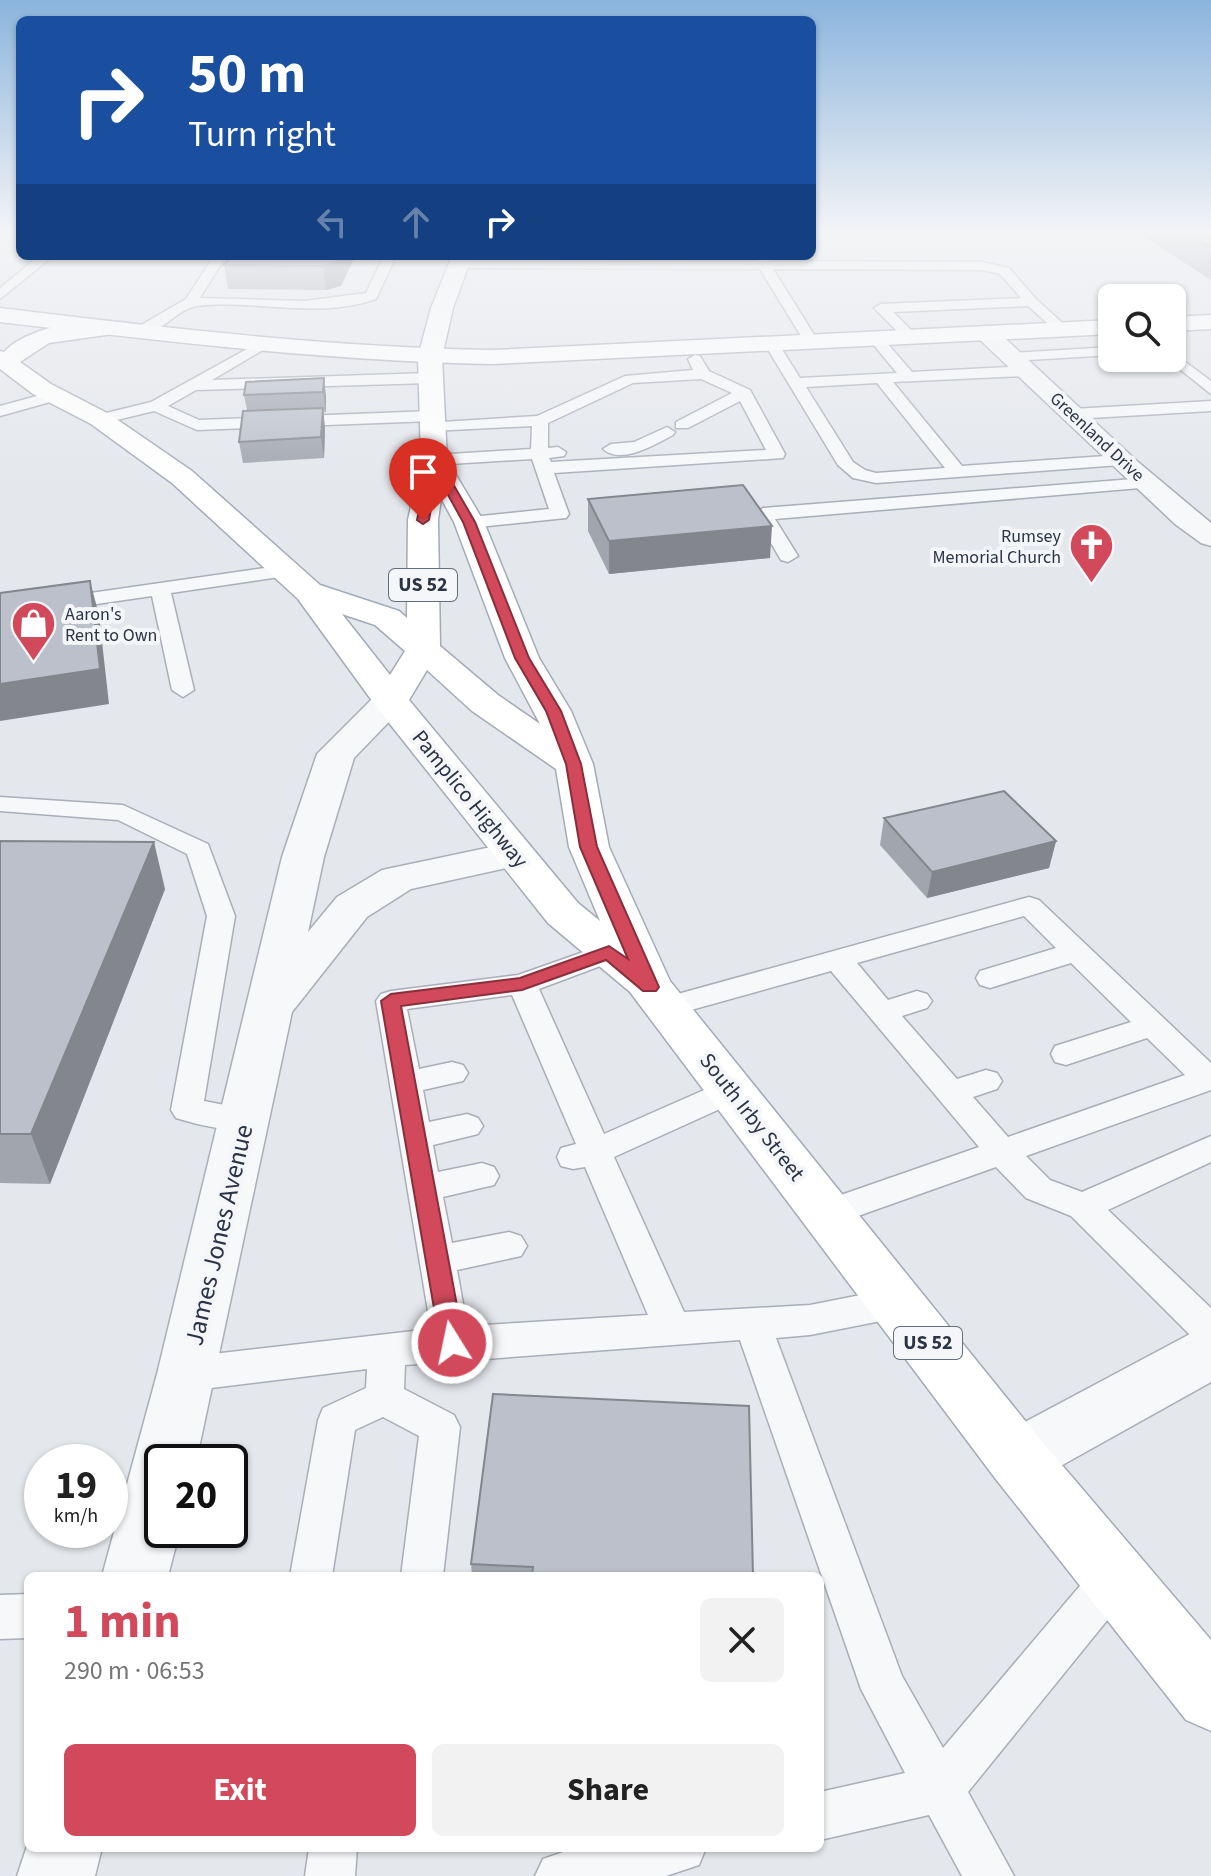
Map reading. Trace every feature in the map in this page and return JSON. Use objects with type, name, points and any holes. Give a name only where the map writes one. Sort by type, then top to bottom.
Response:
[{"type":"main road","points":[[13,317],[263,344],[430,367],[689,347],[1098,328]]},
{"type":"main road","name":"South Irby Street","points":[[423,649],[423,520],[434,460],[430,367],[440,317]]},
{"type":"main road","points":[[1186,323],[1211,322]]},
{"type":"main road","points":[[2,366],[16,349],[36,339],[112,328]]},
{"type":"main road","name":"Pamplico Highway","points":[[2,366],[100,419],[182,477],[298,581],[563,913],[642,982]]},
{"type":"main road","name":"South Irby Street","points":[[434,460],[469,522],[522,658],[553,711],[574,764],[589,847],[642,982],[731,1091],[1017,1458],[1211,1695]]},
{"type":"main road","name":"Pamplico Highway","points":[[298,581],[387,618],[485,703],[574,764]]},
{"type":"main road","points":[[391,701],[423,649]]},
{"type":"street","name":"Greenland Drive","points":[[986,333],[1120,460],[1211,537]]},
{"type":"street","name":"James Jones Avenue","points":[[170,1444],[303,857],[336,754],[391,701]]},
{"type":"street","name":"James Jones Avenue","points":[[270,1008],[352,907],[397,879],[515,854]]},
{"type":"street","points":[[1017,1458],[1211,1352]]},
{"type":"street","points":[[136,1572],[144,1541]]},
{"type":"street","points":[[56,1876],[63,1852]]},
{"type":"lane","points":[[141,331],[166,317]]},
{"type":"lane","points":[[797,317],[811,341]]},
{"type":"lane","points":[[890,317],[910,336]]},
{"type":"lane","points":[[1050,317],[1098,347]]},
{"type":"lane","points":[[875,338],[908,377]]},
{"type":"lane","points":[[771,343],[847,465],[859,474],[876,478],[1120,460]]},
{"type":"lane","points":[[100,419],[156,406],[263,344]]},
{"type":"lane","points":[[689,347],[703,374]]},
{"type":"lane","points":[[795,383],[908,377],[1098,352]]},
{"type":"lane","points":[[156,406],[197,425],[368,399],[430,367]]},
{"type":"lane","points":[[1186,368],[1211,389]]},
{"type":"lane","points":[[193,385],[368,399],[432,421],[540,421],[630,379],[703,374],[744,393],[777,454],[434,460]]},
{"type":"lane","points":[[882,379],[957,472]]},
{"type":"lane","points":[[0,411],[49,392]]},
{"type":"lane","points":[[600,393],[618,398]]},
{"type":"lane","points":[[541,460],[638,447],[674,425],[744,393]]},
{"type":"lane","points":[[1073,414],[1211,406]]},
{"type":"lane","points":[[564,410],[583,415]]},
{"type":"lane","points":[[469,522],[568,514],[541,460],[540,421]]},
{"type":"lane","points":[[635,431],[674,425]]},
{"type":"lane","points":[[788,556],[756,511],[1146,483]]},
{"type":"lane","points":[[0,612],[160,589],[298,581]]},
{"type":"lane","points":[[160,589],[183,690]]},
{"type":"lane","points":[[0,804],[123,813],[199,850],[221,916],[187,1110],[245,1119]]},
{"type":"lane","points":[[452,1343],[391,1001],[522,984],[642,982],[837,959],[1029,906],[1208,1079],[827,1214]]},
{"type":"lane","points":[[990,978],[1076,952]]},
{"type":"lane","points":[[837,959],[950,1093],[1038,1189],[1083,1207],[1211,1332]]},
{"type":"lane","points":[[522,984],[541,1054],[614,1226],[673,1329]]},
{"type":"lane","points":[[881,1012],[917,1001]]},
{"type":"lane","points":[[1066,1054],[1153,1025]]},
{"type":"lane","points":[[405,1083],[452,1073]]},
{"type":"lane","points":[[950,1093],[986,1081]]},
{"type":"lane","points":[[584,1154],[731,1091]]},
{"type":"lane","points":[[415,1137],[467,1126]]},
{"type":"lane","points":[[1083,1207],[1211,1148]]},
{"type":"lane","points":[[425,1187],[482,1176]]},
{"type":"lane","points":[[437,1260],[509,1246]]},
{"type":"lane","points":[[187,1374],[452,1343],[810,1320],[896,1303]]},
{"type":"lane","points":[[753,1324],[884,1689],[989,1876]]},
{"type":"lane","points":[[384,1398],[387,1351]]},
{"type":"lane","points":[[312,1572],[337,1420],[384,1398]]},
{"type":"lane","points":[[384,1398],[440,1427],[422,1572]]},
{"type":"lane","points":[[824,1815],[940,1789],[1115,1577]]},
{"type":"lane","points":[[0,1617],[24,1616]]},
{"type":"lane","points":[[330,1876],[333,1852]]},
{"type":"lane","points":[[560,1876],[665,1852]]},
{"type":"building","points":[[324,378],[323,392],[244,395],[246,382]]},
{"type":"building","points":[[323,408],[321,437],[239,442],[243,411]]},
{"type":"building","points":[[743,485],[772,526],[609,541],[588,499]]},
{"type":"building","points":[[90,581],[100,669],[0,684],[0,593]]},
{"type":"building","points":[[1004,791],[1056,841],[932,872],[884,818]]},
{"type":"building","points":[[0,841],[154,842],[31,1134],[0,1134]]},
{"type":"building","points":[[493,1394],[749,1406],[753,1572],[532,1572],[533,1567],[471,1564]]},
{"type":"place","name":"Rumsey Memorial Church","points":[[1092,585]]},
{"type":"place","name":"Aaron's Rent to Own","points":[[34,663]]},
{"type":"route","points":[[423,520],[434,460],[469,522],[522,658],[553,711],[574,764],[589,847],[650,987],[609,952],[522,984],[391,1001],[452,1343]]}]
